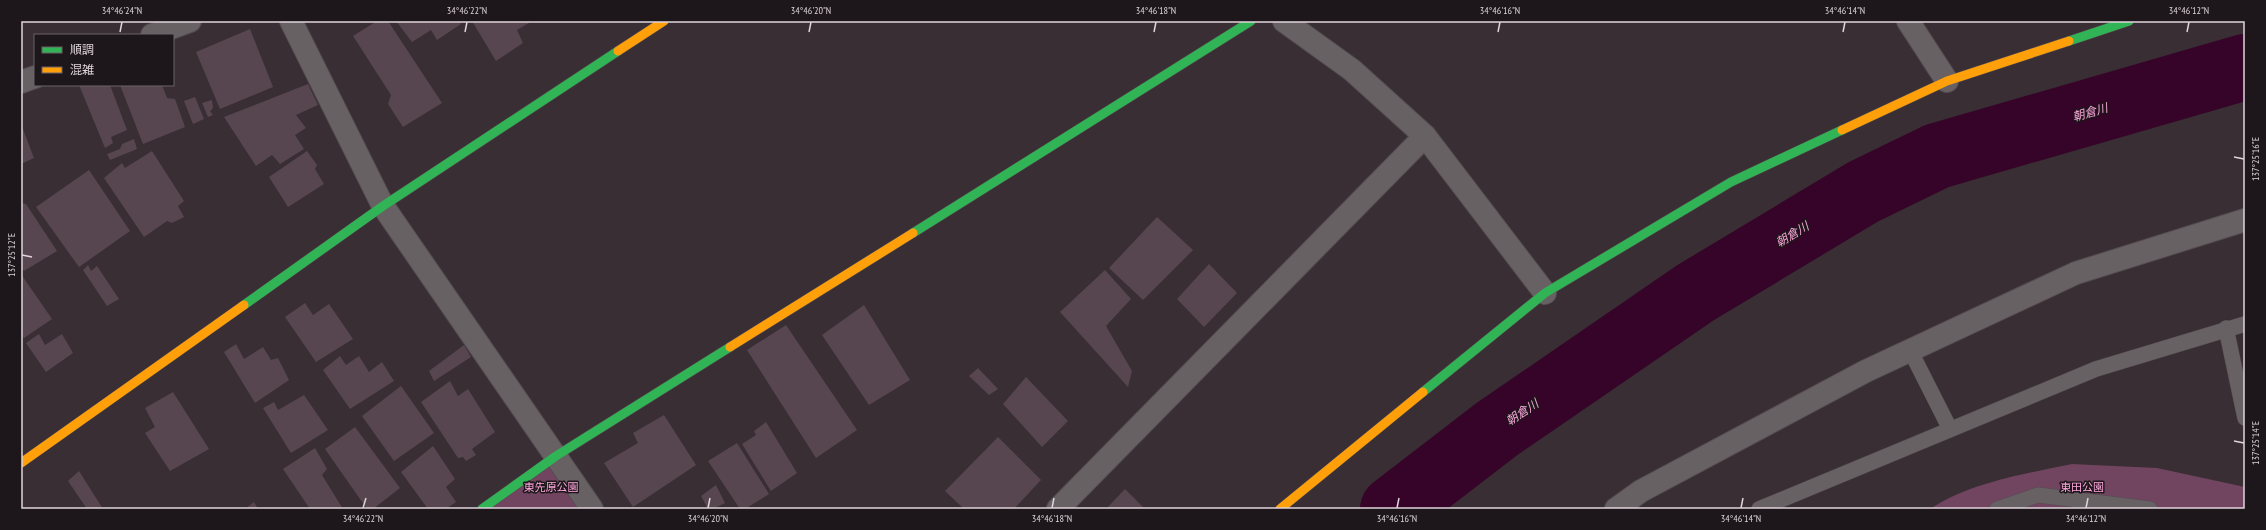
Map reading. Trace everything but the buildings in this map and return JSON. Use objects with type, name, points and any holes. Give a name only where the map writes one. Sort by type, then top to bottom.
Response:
[{"type":"street","points":[[155,34],[190,21]]},
{"type":"street","points":[[292,21],[383,206],[592,509]]},
{"type":"street","points":[[21,462],[383,206],[664,21]]},
{"type":"street","points":[[482,509],[556,456],[1251,21]]},
{"type":"street","points":[[1284,21],[1352,70],[1425,136],[1545,293]]},
{"type":"street","points":[[1908,21],[1946,81]]},
{"type":"street","points":[[1280,509],[1545,293],[1731,182],[1946,81],[2129,21]]},
{"type":"street","points":[[21,82],[34,77]]},
{"type":"street","points":[[1058,509],[1425,136]]},
{"type":"street","points":[[1616,509],[1640,491],[1866,370],[2076,273],[2245,220]]},
{"type":"lane","points":[[1759,509],[2096,369],[2226,328],[2245,324]]},
{"type":"lane","points":[[2226,328],[2245,418]]},
{"type":"lane","points":[[1910,350],[1950,429]]},
{"type":"lane","points":[[1997,509],[2038,495],[2150,509]]},
{"type":"green space","name":"東先原公園","points":[[556,456],[592,509],[482,509]]},
{"type":"green space","name":"東田公園","points":[[2072,464],[2157,468],[2245,487],[2245,509],[1930,509],[1963,492],[1998,480]]},
{"type":"waterway","name":"朝倉川","points":[[1393,509],[1497,429],[1695,293],[1863,192],[1937,156],[2245,67]]},
{"type":"traffic: fast","points":[[913,233],[1251,21]]},
{"type":"traffic: fast","points":[[2069,41],[2129,21]]},
{"type":"traffic: fast","points":[[244,305],[383,206],[618,51]]},
{"type":"traffic: fast","points":[[1423,392],[1545,293],[1731,182],[1842,130]]},
{"type":"traffic: fast","points":[[482,509],[556,456],[730,347]]},
{"type":"traffic: slow","points":[[618,51],[664,21]]},
{"type":"traffic: slow","points":[[1842,130],[1947,81],[2069,41]]},
{"type":"traffic: slow","points":[[730,347],[913,233]]},
{"type":"traffic: slow","points":[[21,463],[244,305]]},
{"type":"traffic: slow","points":[[1280,509],[1423,392]]}]
